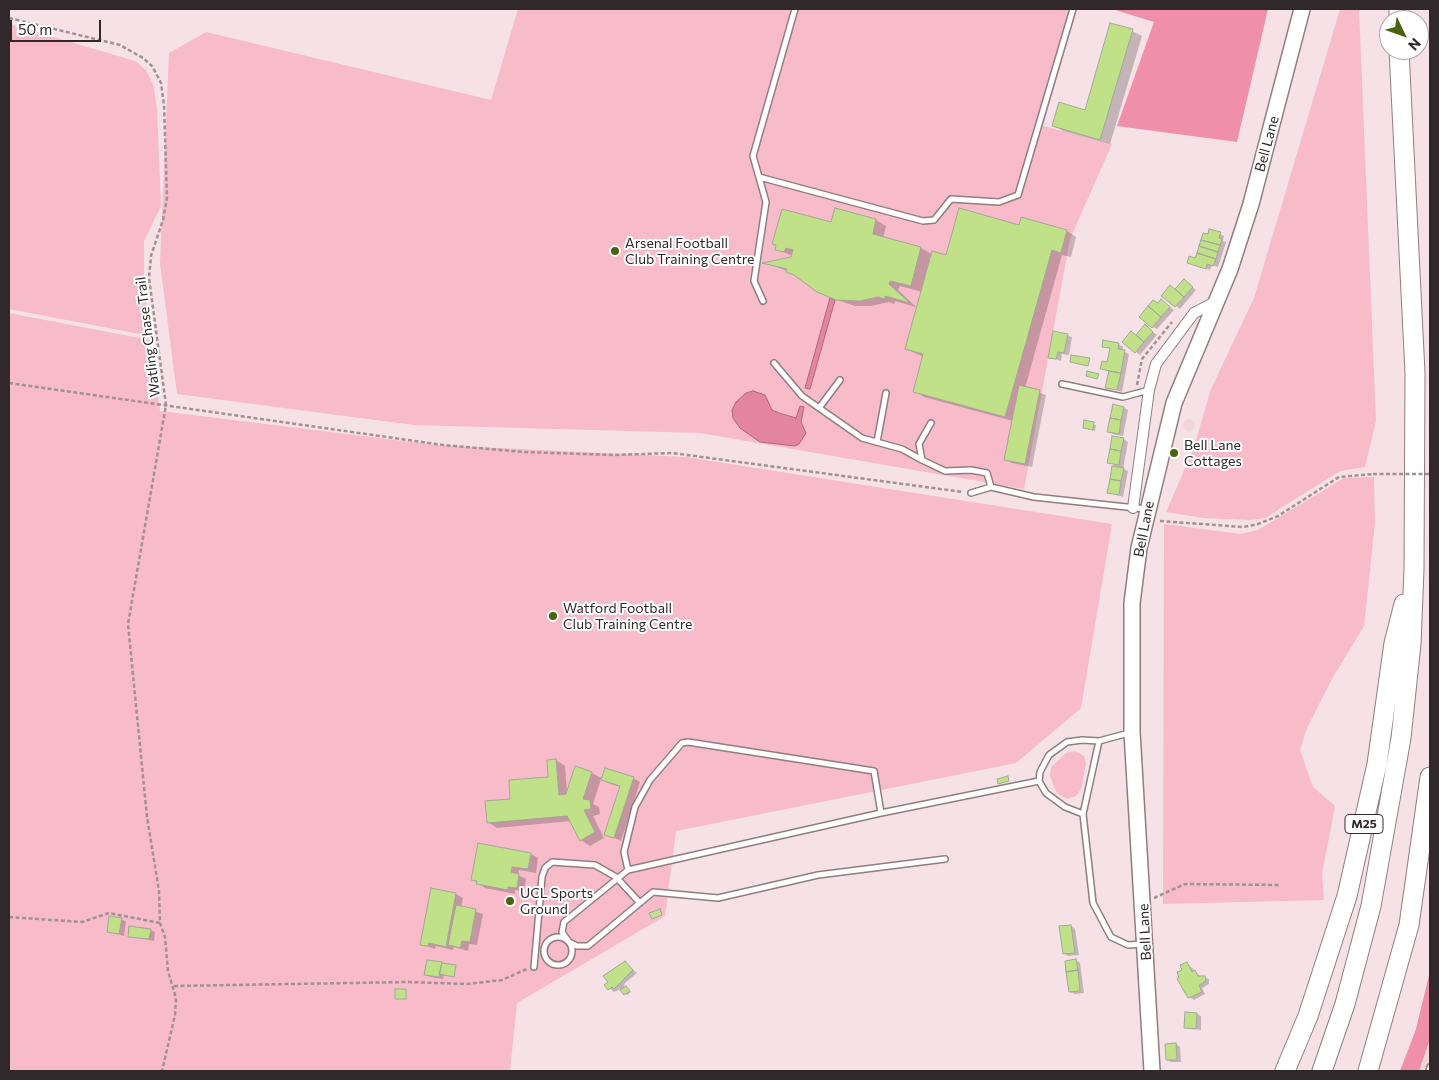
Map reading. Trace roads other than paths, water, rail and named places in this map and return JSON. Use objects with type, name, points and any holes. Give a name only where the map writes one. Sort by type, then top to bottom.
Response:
[{"type":"highway","name":"M25","points":[[1322,1071],[1345,1004],[1372,897],[1401,738],[1411,644],[1414,569],[1414,373],[1399,60]]},
{"type":"highway","name":"M25","points":[[1285,1071],[1308,1016],[1347,896],[1377,764],[1394,643],[1414,569]]},
{"type":"highway","points":[[1364,1071],[1370,1062],[1409,924],[1430,777]]},
{"type":"main road","name":"Bell Lane","points":[[1152,1071],[1132,732],[1132,603],[1139,548],[1140,509],[1174,403],[1230,269],[1251,204],[1302,9]]},
{"type":"street","points":[[1140,509],[1149,390],[1156,364],[1194,313],[1217,301]]},
{"type":"lane","points":[[764,301],[754,281],[766,202],[753,156],[796,9]]},
{"type":"lane","points":[[758,176],[923,221],[934,220],[951,198],[999,202],[1018,195],[1073,9]]},
{"type":"lane","points":[[774,363],[802,396],[862,438],[902,448],[945,471],[971,470],[987,473],[991,486]]},
{"type":"lane","points":[[819,408],[840,380]]},
{"type":"lane","points":[[1062,384],[1123,397],[1149,390]]},
{"type":"lane","points":[[877,442],[886,393]]},
{"type":"lane","points":[[922,460],[919,444],[931,423]]},
{"type":"lane","points":[[971,493],[991,486],[1034,497],[1140,509]]},
{"type":"lane","points":[[1083,814],[1064,807],[1046,793],[1039,782],[1044,764],[1058,747],[1067,742],[1082,740],[1100,741],[1132,732]]},
{"type":"lane","points":[[1100,741],[1092,765],[1083,814],[1093,903],[1111,937],[1128,945],[1146,944]]},
{"type":"lane","points":[[628,870],[624,852],[635,807],[653,775],[682,743],[688,742],[874,772],[881,813]]},
{"type":"lane","points":[[945,859],[818,875],[718,898],[653,892],[588,946],[577,946],[569,942],[561,937],[548,941],[544,950],[546,959],[557,966],[566,963],[571,956],[569,942],[562,932],[564,922],[616,877],[628,870],[881,813],[1039,782]]},
{"type":"lane","points":[[534,967],[542,877],[545,868],[552,862],[595,865],[616,877],[640,904]]},
{"type":"place","name":"Arsenal Football Club Training Centre","points":[[615,251]]},
{"type":"place","name":"Bell Lane Cottages","points":[[1174,453]]},
{"type":"place","name":"Watford Football Club Training Centre","points":[[553,616]]},
{"type":"place","name":"UCL Sports Ground","points":[[510,901]]}]
